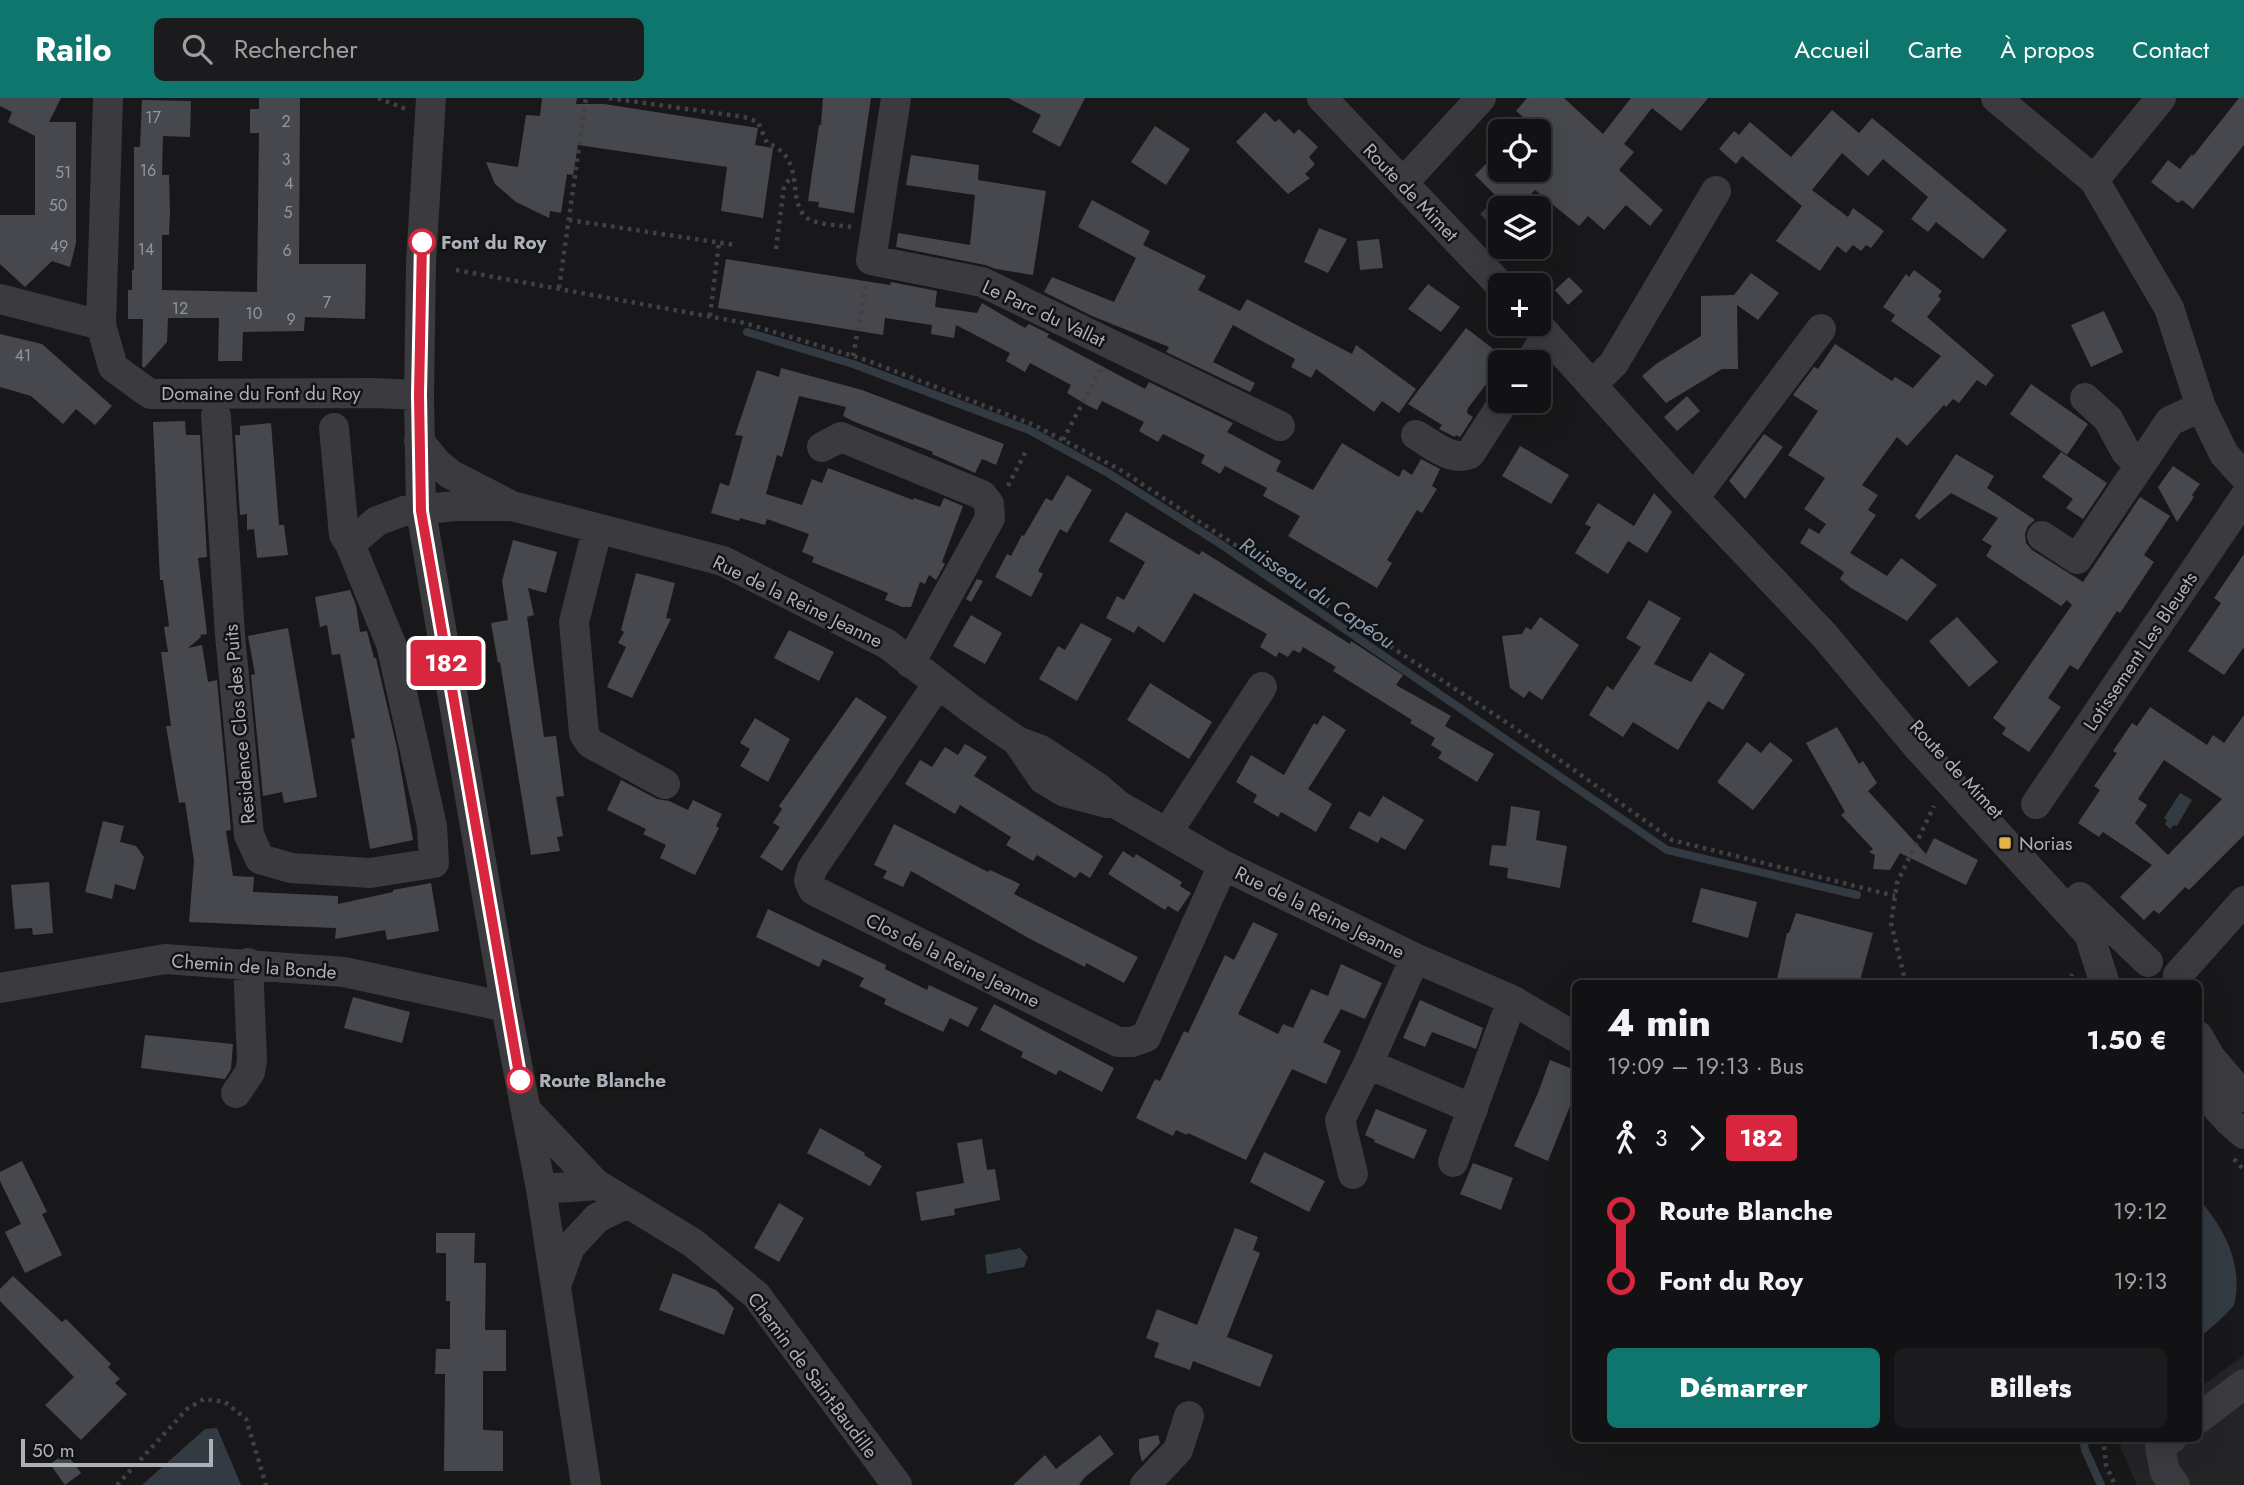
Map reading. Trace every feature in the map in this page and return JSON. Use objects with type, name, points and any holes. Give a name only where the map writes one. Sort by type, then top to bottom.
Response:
[{"type":"street","name":"Domaine du Font du Roy","points":[[108,98],[101,326],[114,367],[150,394],[419,395]]},
{"type":"street","points":[[873,246],[896,98]]},
{"type":"street","points":[[1404,183],[1481,98]]},
{"type":"street","points":[[1996,98],[2094,180],[2169,308],[2202,407],[2224,454],[2244,476]]},
{"type":"street","points":[[2094,180],[2161,98]]},
{"type":"street","name":"Route de Mimet","points":[[1333,103],[1489,273]]},
{"type":"street","points":[[420,104],[421,511],[506,1007],[542,1196],[586,1485]]},
{"type":"street","points":[[1592,385],[1614,363],[1716,191]]},
{"type":"street","name":"Le Parc du Vallat","points":[[873,246],[982,282],[1280,426]]},
{"type":"street","points":[[0,299],[101,326]]},
{"type":"street","points":[[1694,498],[1821,329]]},
{"type":"street","name":"Route de Mimet","points":[[1548,336],[1694,498],[1825,636],[1877,700],[2089,934],[2106,980]]},
{"type":"street","points":[[2085,398],[2108,419],[2126,452],[2140,465]]},
{"type":"street","points":[[2042,536],[2077,559],[2170,421],[2202,407]]},
{"type":"street","points":[[1416,435],[1454,457],[1462,457],[1470,454],[1496,413]]},
{"type":"street","name":"Residence Clos des Puits","points":[[216,416],[230,635],[249,835],[260,859],[291,868],[370,873],[434,863],[432,826],[391,645],[344,535],[334,428]]},
{"type":"street","points":[[822,447],[841,437],[982,495],[989,504],[990,519],[910,663]]},
{"type":"street","name":"Rue de la Reine Jeanne","points":[[419,441],[450,474],[512,506],[723,561],[887,644],[937,685],[1017,741],[1042,779],[1065,792],[1118,806],[1223,865],[1415,958],[1520,1004],[1572,1035]]},
{"type":"street","name":"Lotissement Les Bleuets","points":[[2036,804],[2244,498]]},
{"type":"street","name":"Rue de la Reine Jeanne","points":[[421,511],[456,506],[512,506]]},
{"type":"street","points":[[350,544],[377,521],[404,511],[421,511]]},
{"type":"street","points":[[597,530],[574,622],[584,734],[590,743],[665,784]]},
{"type":"street","name":"Route de Mimet","points":[[1825,636],[1890,694],[1960,774],[2104,922],[2148,962]]},
{"type":"street","name":"Clos de la Reine Jeanne","points":[[937,685],[812,869],[809,881],[813,890],[1118,1042],[1132,1042],[1146,1037],[1223,865]]},
{"type":"street","points":[[1167,833],[1262,687]]},
{"type":"street","points":[[2181,979],[2244,901]]},
{"type":"street","points":[[1353,1174],[1340,1120],[1415,958]]},
{"type":"street","name":"Chemin de la Bonde","points":[[0,988],[165,959],[344,972],[506,1007]]},
{"type":"street","name":"Route de Mimet","points":[[2112,980],[2123,969],[2135,963],[2148,962],[2159,963],[2181,979]]},
{"type":"street","points":[[236,1093],[250,1072],[252,1060],[248,963]]},
{"type":"street","points":[[1453,1162],[1520,1004]]},
{"type":"street","name":"Rue de la Reine Jeanne","points":[[1520,1004],[1572,1011]]},
{"type":"street","points":[[2202,1043],[2210,1057],[2244,1097]]},
{"type":"street","points":[[1368,1064],[1473,1110]]},
{"type":"street","points":[[2202,1091],[2244,1134]]},
{"type":"street","name":"Chemin de Saint-Baudille","points":[[526,1110],[597,1185],[692,1243],[756,1295],[897,1485]]},
{"type":"street","points":[[542,1196],[597,1185]]},
{"type":"street","points":[[542,1196],[628,1203]]},
{"type":"street","points":[[556,1287],[570,1247],[597,1217],[628,1203]]},
{"type":"street","points":[[2202,1416],[2244,1384]]},
{"type":"street","points":[[1145,1485],[1178,1450],[1189,1416]]},
{"type":"street","points":[[2167,1442],[2160,1447],[2165,1472],[2175,1485]]},
{"type":"path","points":[[377,98],[420,104]]},
{"type":"path","points":[[559,288],[586,98]]},
{"type":"path","points":[[609,98],[744,117],[758,122],[767,143],[780,148],[787,155],[802,212],[810,220],[873,246],[853,356]]},
{"type":"path","points":[[776,249],[784,186],[792,175]]},
{"type":"path","points":[[569,220],[736,245]]},
{"type":"path","points":[[710,316],[719,242]]},
{"type":"path","points":[[456,270],[745,323],[853,356],[1032,424],[1119,469],[1515,728],[1672,840],[1895,896]]},
{"type":"path","points":[[1063,440],[1113,345]]},
{"type":"path","points":[[989,504],[1006,489],[1027,449]]},
{"type":"path","points":[[1905,980],[1891,923],[1897,883],[1932,810],[1950,782]]},
{"type":"path","points":[[117,1485],[187,1409],[204,1399],[225,1402],[246,1419],[266,1485]]},
{"type":"path","points":[[2104,1442],[2106,1465],[2115,1485]]},
{"type":"shaded area","points":[[1488,207],[1488,222],[1480,214]]},
{"type":"shaded area","points":[[2180,793],[2192,800],[2177,826],[2174,825],[2170,829],[2164,818]]},
{"type":"shaded area","points":[[2202,1203],[2216,1221],[2234,1262],[2234,1305],[2202,1336]]},
{"type":"shaded area","points":[[1020,1248],[1028,1257],[1024,1267],[987,1274],[985,1255]]},
{"type":"shaded area","points":[[2244,1355],[2244,1485],[2137,1485],[2120,1446],[2126,1442],[2202,1442],[2202,1386]]},
{"type":"shaded area","points":[[217,1428],[241,1485],[142,1485],[205,1429]]},
{"type":"building","points":[[0,98],[61,98],[49,122],[76,122],[76,243],[70,267],[52,261],[25,287],[0,264],[0,215],[35,215],[35,136],[8,122],[12,112],[0,106]]},
{"type":"building","points":[[259,98],[300,98],[299,264],[366,264],[365,319],[305,317],[304,331],[243,332],[242,361],[218,361],[219,318],[168,318],[167,342],[144,368],[143,319],[128,319],[128,290],[132,290],[134,270],[134,147],[140,147],[142,100],[191,101],[190,137],[163,136],[162,175],[169,175],[170,212],[169,235],[162,235],[162,290],[257,292],[259,133],[250,133],[250,109],[259,109]]},
{"type":"building","points":[[542,98],[577,98],[576,104],[604,104],[758,128],[755,145],[773,148],[763,218],[721,211],[727,167],[578,145],[573,175],[567,174],[561,213],[550,211],[549,218],[516,202],[495,184],[486,162],[518,167],[526,115],[540,116]]},
{"type":"building","points":[[823,98],[871,98],[854,213],[818,207],[819,202],[808,201]]},
{"type":"building","points":[[1008,98],[1085,98],[1060,147],[1032,132],[1041,115]]},
{"type":"building","points":[[1527,98],[1564,98],[1603,134],[1631,98],[1708,98],[1681,131],[1652,108],[1624,144],[1634,152],[1619,170],[1663,210],[1650,226],[1626,205],[1604,230],[1588,216],[1579,226],[1551,203],[1551,196],[1542,196],[1535,190],[1529,196],[1496,196],[1475,175],[1488,162],[1488,182],[1551,182],[1551,119],[1526,119],[1516,111]]},
{"type":"building","points":[[2239,98],[2244,98],[2244,145],[2193,209],[2182,200],[2178,203],[2151,182],[2168,160],[2180,169]]},
{"type":"building","points":[[1832,110],[1859,133],[1872,118],[2007,230],[1983,259],[1936,222],[1928,232],[1911,219],[1928,197],[1883,159],[1868,176],[1842,153],[1812,190],[1848,217],[1853,208],[1884,231],[1871,248],[1866,245],[1861,251],[1853,245],[1846,253],[1837,246],[1820,271],[1776,241],[1802,206],[1742,156],[1736,164],[1719,149],[1734,131],[1739,135],[1750,122],[1791,157]]},
{"type":"building","points":[[1265,112],[1275,122],[1279,119],[1294,134],[1299,129],[1318,147],[1309,157],[1315,164],[1305,174],[1310,178],[1288,194],[1236,142]]},
{"type":"building","points":[[1155,126],[1190,149],[1166,185],[1131,162]]},
{"type":"building","points":[[911,155],[979,165],[978,180],[1046,191],[1033,275],[896,247],[898,233],[970,245],[975,195],[906,185]]},
{"type":"building","points":[[1092,200],[1150,231],[1143,245],[1206,276],[1198,290],[1240,311],[1247,299],[1352,354],[1356,345],[1416,389],[1399,413],[1382,401],[1374,412],[1316,369],[1311,378],[1291,367],[1295,359],[1233,325],[1213,362],[1255,383],[1250,392],[1166,352],[1169,347],[1092,316],[1044,292],[1052,277],[1114,302],[1136,258],[1078,227]]},
{"type":"building","points":[[1319,228],[1347,239],[1328,273],[1304,262]]},
{"type":"building","points":[[1379,239],[1383,268],[1360,270],[1357,241]]},
{"type":"building","points":[[726,259],[937,291],[935,307],[977,313],[982,303],[1025,328],[1029,324],[1049,334],[1047,337],[1145,389],[1149,382],[1233,423],[1227,432],[1281,461],[1276,471],[1313,490],[1342,443],[1399,477],[1403,469],[1412,475],[1421,459],[1440,469],[1432,486],[1437,489],[1422,513],[1417,510],[1387,560],[1392,563],[1377,588],[1288,536],[1300,516],[1263,496],[1267,488],[1225,466],[1220,474],[1201,463],[1205,455],[1163,434],[1158,442],[1139,431],[1144,422],[1102,401],[1097,410],[1087,405],[1067,393],[1071,385],[1030,363],[1025,372],[1006,361],[1010,353],[956,325],[954,338],[931,334],[932,325],[885,318],[883,335],[718,308]]},
{"type":"building","points":[[1914,270],[1942,291],[1938,296],[1941,299],[1927,317],[1994,375],[1986,386],[1977,380],[1959,403],[1953,399],[1946,407],[1944,405],[1907,446],[1897,437],[1862,485],[1878,495],[1868,510],[1876,515],[1850,553],[1887,576],[1901,558],[1937,585],[1907,621],[1851,588],[1840,579],[1844,572],[1800,543],[1809,528],[1819,534],[1826,524],[1804,509],[1825,478],[1788,455],[1818,411],[1793,395],[1814,367],[1818,369],[1835,344],[1892,381],[1895,377],[1913,388],[1941,356],[1891,321],[1895,315],[1883,307],[1906,274],[1909,277]]},
{"type":"building","points":[[1751,273],[1779,293],[1758,320],[1737,305],[1738,369],[1722,369],[1666,403],[1642,376],[1701,336],[1701,296],[1734,295]]},
{"type":"building","points":[[1569,277],[1583,291],[1568,305],[1555,290]]},
{"type":"building","points":[[1428,284],[1460,307],[1441,332],[1408,309]]},
{"type":"building","points":[[2104,311],[2123,352],[2091,367],[2071,325]]},
{"type":"building","points":[[1466,328],[1495,350],[1488,350],[1488,382],[1468,408],[1467,413],[1473,417],[1460,437],[1439,429],[1442,425],[1408,404]]},
{"type":"building","points":[[0,334],[42,344],[112,406],[95,425],[76,409],[63,424],[31,396],[0,387]]},
{"type":"building","points":[[781,368],[862,390],[1004,444],[996,465],[982,459],[975,473],[932,454],[933,452],[843,416],[846,407],[799,396],[782,457],[777,455],[766,494],[802,505],[812,479],[822,483],[828,468],[913,500],[914,498],[940,507],[944,498],[963,506],[942,562],[945,564],[936,580],[929,575],[925,584],[920,582],[911,607],[902,607],[885,600],[888,593],[812,562],[814,557],[802,552],[809,534],[767,519],[765,525],[711,513],[720,483],[729,486],[743,436],[735,435],[757,370],[779,377]]},
{"type":"building","points":[[2031,384],[2088,424],[2067,455],[2010,414]]},
{"type":"building","points":[[1687,396],[1700,411],[1677,431],[1664,417]]},
{"type":"building","points":[[185,421],[186,435],[200,435],[207,557],[198,558],[207,634],[200,635],[188,648],[202,645],[208,682],[217,680],[231,830],[226,831],[233,876],[254,877],[253,892],[338,896],[338,904],[431,883],[439,931],[387,940],[385,930],[335,939],[336,928],[189,922],[194,861],[185,802],[179,803],[166,726],[171,726],[161,652],[168,652],[164,627],[169,626],[163,580],[160,580],[153,422]]},
{"type":"building","points":[[271,423],[279,525],[284,525],[288,555],[257,558],[254,529],[247,530],[247,514],[240,515],[235,435],[240,435],[240,426]]},
{"type":"building","points":[[1764,434],[1783,447],[1745,499],[1729,481]]},
{"type":"building","points":[[1520,446],[1569,475],[1551,504],[1502,476]]},
{"type":"building","points":[[2061,452],[2107,483],[2110,479],[2083,519],[2066,508],[2073,499],[2042,477]]},
{"type":"building","points":[[1956,454],[1994,476],[1987,488],[2035,520],[2028,526],[2025,534],[2026,543],[2032,550],[2083,582],[2140,497],[2170,516],[2144,555],[2154,562],[2120,613],[2117,611],[2078,670],[2070,665],[2048,698],[2061,707],[2029,752],[2002,734],[2006,728],[1993,718],[2072,605],[2067,600],[2061,606],[1986,556],[1992,546],[1982,540],[1998,518],[1951,493],[1919,520],[1915,516]]},
{"type":"building","points":[[2173,466],[2200,484],[2177,522],[2158,487]]},
{"type":"building","points":[[1067,475],[1092,490],[1067,533],[1060,529],[1038,571],[1043,574],[1031,597],[995,577],[1007,554],[1011,556],[1046,498],[1052,501]]},
{"type":"building","points":[[1654,493],[1672,512],[1647,553],[1628,541],[1608,574],[1575,553],[1591,527],[1585,524],[1598,503],[1634,526]]},
{"type":"building","points":[[1126,512],[1199,555],[1202,551],[1403,675],[1396,685],[1451,716],[1445,726],[1494,754],[1477,782],[1438,758],[1442,752],[1431,745],[1435,738],[1410,723],[1412,720],[1333,671],[1336,667],[1303,647],[1300,653],[1293,650],[1288,657],[1279,652],[1276,657],[1260,647],[1267,634],[1194,593],[1164,643],[1138,626],[1134,633],[1106,618],[1117,596],[1124,600],[1145,562],[1109,541]]},
{"type":"building","points":[[513,540],[557,552],[546,593],[528,588],[534,615],[527,617],[544,737],[556,736],[564,796],[556,797],[563,836],[557,837],[560,851],[531,855],[500,662],[498,663],[491,623],[508,620],[502,581]]},
{"type":"building","points":[[2244,554],[2244,647],[2224,675],[2188,651],[2221,603],[2214,598]]},
{"type":"building","points":[[636,573],[675,583],[666,618],[671,619],[632,698],[607,687],[626,647],[618,643],[624,632],[621,630]]},
{"type":"building","points":[[977,579],[983,581],[971,602],[966,599]]},
{"type":"building","points":[[350,590],[356,605],[360,632],[367,631],[376,658],[397,748],[413,840],[370,849],[340,654],[332,655],[327,625],[320,627],[315,597]]},
{"type":"building","points":[[1649,600],[1681,618],[1654,664],[1691,682],[1710,652],[1745,674],[1723,710],[1708,701],[1678,750],[1633,722],[1623,737],[1589,715],[1607,686],[1613,690],[1641,647],[1626,638]]},
{"type":"building","points":[[971,615],[1002,633],[985,664],[953,646]]},
{"type":"building","points":[[1540,617],[1579,645],[1542,700],[1529,691],[1524,698],[1510,688],[1502,636],[1522,634],[1526,627],[1531,630]]},
{"type":"building","points":[[1957,617],[1998,662],[1969,687],[1929,641]]},
{"type":"building","points":[[1081,623],[1112,639],[1077,701],[1039,679],[1058,646],[1065,650]]},
{"type":"building","points":[[288,628],[317,797],[284,803],[282,792],[263,796],[251,675],[255,674],[248,636]]},
{"type":"building","points":[[789,630],[834,652],[819,681],[774,658]]},
{"type":"building","points":[[1150,683],[1212,722],[1189,759],[1127,720]]},
{"type":"building","points":[[856,697],[887,717],[782,871],[760,857],[780,827],[773,823],[782,809],[779,806]]},
{"type":"building","points":[[2150,707],[2207,745],[2213,735],[2224,743],[2244,715],[2244,835],[2189,890],[2185,887],[2159,914],[2154,910],[2144,920],[2120,897],[2152,865],[2103,832],[2099,837],[2078,823],[2100,790],[2094,786],[2117,753],[2113,751],[2132,723],[2137,726]],"holes":[[[2164,760],[2222,799],[2168,855],[2135,823],[2147,805],[2138,799]]]},
{"type":"building","points":[[1323,715],[1346,730],[1308,789],[1332,804],[1316,832],[1281,812],[1278,817],[1253,802],[1257,795],[1236,782],[1251,755],[1284,775],[1314,723],[1317,725]]},
{"type":"building","points":[[755,718],[790,739],[768,782],[740,766],[750,749],[740,743]]},
{"type":"building","points":[[1837,727],[1859,764],[1863,761],[1877,783],[1868,791],[1926,854],[1934,838],[1978,860],[1966,885],[1900,853],[1890,870],[1873,869],[1875,855],[1869,852],[1873,849],[1841,815],[1845,812],[1806,743]]},
{"type":"building","points":[[1747,742],[1761,753],[1770,742],[1793,760],[1753,810],[1717,782]]},
{"type":"building","points":[[965,744],[987,757],[974,776],[1103,856],[1090,878],[1080,872],[1075,878],[1037,855],[1033,861],[1006,845],[1011,837],[960,805],[955,814],[905,784],[920,760],[932,767],[945,747],[958,755]]},
{"type":"building","points":[[621,780],[657,799],[669,801],[688,810],[693,800],[722,814],[716,826],[719,828],[695,875],[660,858],[666,845],[643,834],[646,829],[607,810]]},
{"type":"building","points":[[1383,796],[1424,820],[1405,850],[1381,837],[1378,843],[1349,828],[1359,811],[1370,817]]},
{"type":"building","points":[[1511,806],[1540,811],[1536,840],[1567,846],[1560,888],[1507,878],[1508,868],[1489,865],[1492,845],[1506,846]]},
{"type":"building","points":[[103,821],[124,826],[120,842],[136,846],[144,857],[135,890],[115,884],[112,899],[85,892]]},
{"type":"building","points":[[894,824],[988,872],[990,870],[1020,884],[1014,894],[1138,957],[1124,983],[1032,940],[911,871],[903,887],[883,878],[887,871],[874,865]]},
{"type":"building","points":[[1123,851],[1134,858],[1136,854],[1182,882],[1180,886],[1191,893],[1178,912],[1168,906],[1165,910],[1108,874]]},
{"type":"building","points":[[49,882],[53,933],[33,935],[32,928],[15,929],[11,885]]},
{"type":"building","points":[[1701,888],[1757,902],[1748,938],[1692,922]]},
{"type":"building","points":[[768,909],[886,965],[885,969],[927,990],[929,985],[978,1008],[968,1027],[950,1018],[943,1032],[884,1004],[886,999],[859,986],[864,978],[823,959],[819,967],[756,937]]},
{"type":"building","points":[[1796,913],[1873,933],[1860,980],[1777,980]]},
{"type":"building","points":[[1253,922],[1278,934],[1238,1014],[1278,1034],[1283,1024],[1293,1028],[1311,989],[1328,996],[1341,964],[1382,983],[1365,1019],[1341,1009],[1323,1042],[1341,1051],[1326,1084],[1292,1069],[1246,1160],[1188,1133],[1187,1135],[1176,1130],[1173,1136],[1136,1118],[1155,1079],[1160,1081],[1184,1031],[1188,1033],[1225,955],[1234,960]]},
{"type":"building","points":[[353,997],[410,1012],[402,1043],[344,1028]]},
{"type":"building","points":[[1420,1000],[1483,1028],[1476,1049],[1432,1032],[1425,1047],[1403,1038]]},
{"type":"building","points":[[994,1004],[1114,1068],[1102,1092],[1059,1070],[1056,1075],[1021,1057],[1023,1052],[980,1030]]},
{"type":"building","points":[[145,1035],[233,1044],[231,1069],[225,1079],[141,1068]]},
{"type":"building","points":[[1550,1060],[1572,1069],[1572,1107],[1570,1106],[1548,1161],[1514,1146]]},
{"type":"building","points":[[1376,1109],[1427,1130],[1414,1159],[1374,1142],[1375,1140],[1365,1135]]},
{"type":"building","points":[[820,1128],[865,1153],[864,1155],[882,1166],[870,1186],[807,1153]]},
{"type":"building","points":[[982,1139],[987,1170],[995,1169],[1000,1200],[954,1209],[955,1215],[921,1221],[916,1192],[964,1183],[957,1143]]},
{"type":"building","points":[[1264,1152],[1325,1181],[1309,1212],[1250,1182]]},
{"type":"building","points":[[22,1161],[47,1212],[42,1214],[62,1255],[25,1273],[5,1232],[21,1224],[0,1181],[0,1172]]},
{"type":"building","points":[[1473,1163],[1513,1178],[1501,1210],[1460,1194]]},
{"type":"building","points":[[779,1203],[804,1218],[779,1262],[754,1248]]},
{"type":"building","points":[[1235,1228],[1258,1237],[1253,1250],[1260,1253],[1227,1337],[1273,1355],[1260,1387],[1193,1361],[1190,1370],[1154,1357],[1159,1343],[1146,1338],[1157,1309],[1197,1325]]},
{"type":"building","points":[[436,1233],[475,1233],[474,1263],[486,1263],[485,1330],[506,1330],[506,1371],[483,1371],[483,1430],[503,1431],[503,1471],[444,1471],[445,1374],[435,1374],[436,1349],[450,1349],[450,1301],[446,1301],[446,1253],[436,1253]]},
{"type":"building","points":[[673,1273],[716,1290],[734,1308],[724,1335],[659,1310]]},
{"type":"building","points":[[13,1276],[62,1322],[66,1319],[111,1364],[108,1367],[120,1379],[115,1383],[127,1394],[81,1440],[45,1405],[74,1377],[0,1301],[0,1289]]},
{"type":"building","points":[[1100,1435],[1114,1454],[1079,1485],[1013,1485],[1045,1455],[1056,1469]]},
{"type":"building","points":[[1158,1435],[1160,1443],[1142,1462],[1139,1439]]},
{"type":"building","points":[[66,1453],[81,1473],[65,1485],[50,1464]]},
{"type":"waterway","name":"Ruisseau du Capéou","points":[[747,332],[853,364],[1029,430],[1108,473],[1216,541],[1667,850],[1857,895]]},
{"type":"waterway","points":[[2084,1442],[2101,1485]]},
{"type":"bus line","name":"182","points":[[422,242],[419,395],[421,511],[520,1080]]},
{"type":"place","name":"Font du Roy","points":[[422,242]]},
{"type":"place","name":"Norias","points":[[2005,843]]},
{"type":"place","name":"Route Blanche","points":[[520,1080]]}]
